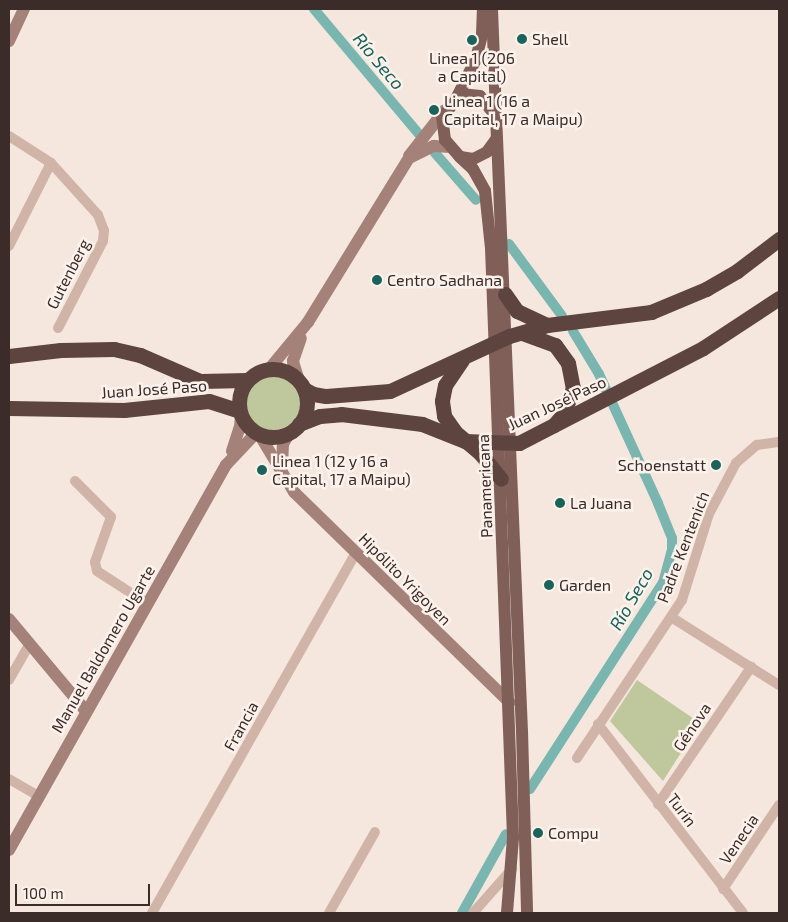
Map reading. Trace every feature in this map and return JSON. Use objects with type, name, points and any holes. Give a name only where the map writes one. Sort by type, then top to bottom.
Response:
[{"type":"highway","points":[[302,385],[306,407],[294,428],[278,437],[258,434],[240,413],[240,391],[247,380],[270,368],[289,373],[302,385],[326,396],[390,391],[501,339],[546,325],[651,312],[706,289],[736,272],[779,239]]},
{"type":"highway","points":[[505,294],[517,311],[546,325]]},
{"type":"highway","name":"Juan José Paso","points":[[294,428],[327,414],[378,417],[422,424],[466,441],[505,445],[550,430],[602,403],[703,348],[779,298]]},
{"type":"highway","points":[[522,333],[555,345],[564,355],[571,373],[570,398],[559,419],[550,430]]},
{"type":"highway","name":"Juan José Paso","points":[[9,356],[62,350],[114,349],[140,355],[200,382],[247,380]]},
{"type":"highway","points":[[467,355],[448,378],[442,401],[448,424],[501,479]]},
{"type":"highway","name":"Juan José Paso","points":[[9,408],[124,410],[203,400],[240,413]]},
{"type":"main road","points":[[445,110],[457,97],[476,59],[482,35],[483,9]]},
{"type":"main road","name":"Panamericana","points":[[492,9],[505,294],[501,339]]},
{"type":"main road","points":[[457,97],[468,92],[480,96],[496,115]]},
{"type":"main road","name":"Panamericana","points":[[445,110],[441,126],[450,147],[473,169],[487,200],[501,339],[520,800],[512,824],[512,868],[507,913]]},
{"type":"main road","points":[[460,157],[481,157],[497,138]]},
{"type":"main road","name":"Panamericana","points":[[505,445],[501,479],[509,702],[520,800]]},
{"type":"main road","points":[[520,800],[525,829],[527,913]]},
{"type":"street","points":[[9,41],[24,9]]},
{"type":"street","points":[[404,167],[408,157],[445,110]]},
{"type":"street","name":"Gutenberg","points":[[9,136],[51,163],[98,216],[104,230],[103,241],[58,328]]},
{"type":"street","points":[[270,368],[308,322],[410,158],[434,146],[450,147]]},
{"type":"street","points":[[9,246],[51,163]]},
{"type":"street","points":[[302,385],[293,361],[308,322]]},
{"type":"street","name":"Manuel Baldomero Ugarte","points":[[9,850],[226,465],[238,436],[240,413]]},
{"type":"street","points":[[282,476],[283,444],[294,428]]},
{"type":"street","name":"Manuel Baldomero Ugarte","points":[[226,465],[258,434]]},
{"type":"street","name":"Hipólito Yrigoyen","points":[[258,434],[282,476],[294,492],[509,702]]},
{"type":"street","name":"Padre Kentenich","points":[[577,758],[598,724],[671,618],[692,574],[709,514],[736,463],[757,445],[779,442]]},
{"type":"street","points":[[75,481],[111,517],[95,562],[97,571],[148,604]]},
{"type":"street","name":"Francia","points":[[152,913],[356,553]]},
{"type":"street","points":[[671,618],[779,686]]},
{"type":"street","points":[[9,620],[86,711]]},
{"type":"street","points":[[9,680],[29,645]]},
{"type":"street","name":"Génova","points":[[658,804],[751,667]]},
{"type":"street","name":"Turín","points":[[598,724],[743,913]]},
{"type":"street","points":[[9,779],[39,796]]},
{"type":"street","name":"Venecia","points":[[723,889],[779,805]]},
{"type":"street","points":[[329,913],[375,832]]},
{"type":"street","points":[[475,912],[512,868]]},
{"type":"green space","points":[[273,374],[284,376],[293,382],[299,391],[301,402],[299,413],[293,422],[284,428],[273,430],[262,428],[253,422],[247,413],[245,402],[247,391],[253,382],[262,376]]},
{"type":"green space","points":[[637,680],[700,723],[663,781],[610,721]]},
{"type":"waterway","name":"Río Seco","points":[[314,9],[419,134]]},
{"type":"waterway","name":"Río Seco","points":[[435,153],[476,200]]},
{"type":"waterway","name":"Río Seco","points":[[509,244],[562,316]]},
{"type":"waterway","name":"Río Seco","points":[[530,789],[663,583],[672,549],[672,538],[658,503],[599,374],[573,331]]},
{"type":"waterway","name":"Río Seco","points":[[462,913],[506,834]]},
{"type":"place","name":"Shell","points":[[522,39]]},
{"type":"place","name":"Linea 1 (206 a Capital)","points":[[472,40]]},
{"type":"place","name":"Linea 1 (16 a Capital, 17 a Maipu)","points":[[434,110]]},
{"type":"place","name":"Centro Sadhana","points":[[377,280]]},
{"type":"place","name":"Schoenstatt","points":[[716,465]]},
{"type":"place","name":"Linea 1 (12 y 16 a Capital, 17 a Maipu)","points":[[262,470]]},
{"type":"place","name":"La Juana","points":[[560,503]]},
{"type":"place","name":"Garden","points":[[549,585]]},
{"type":"place","name":"Compu","points":[[538,833]]}]
